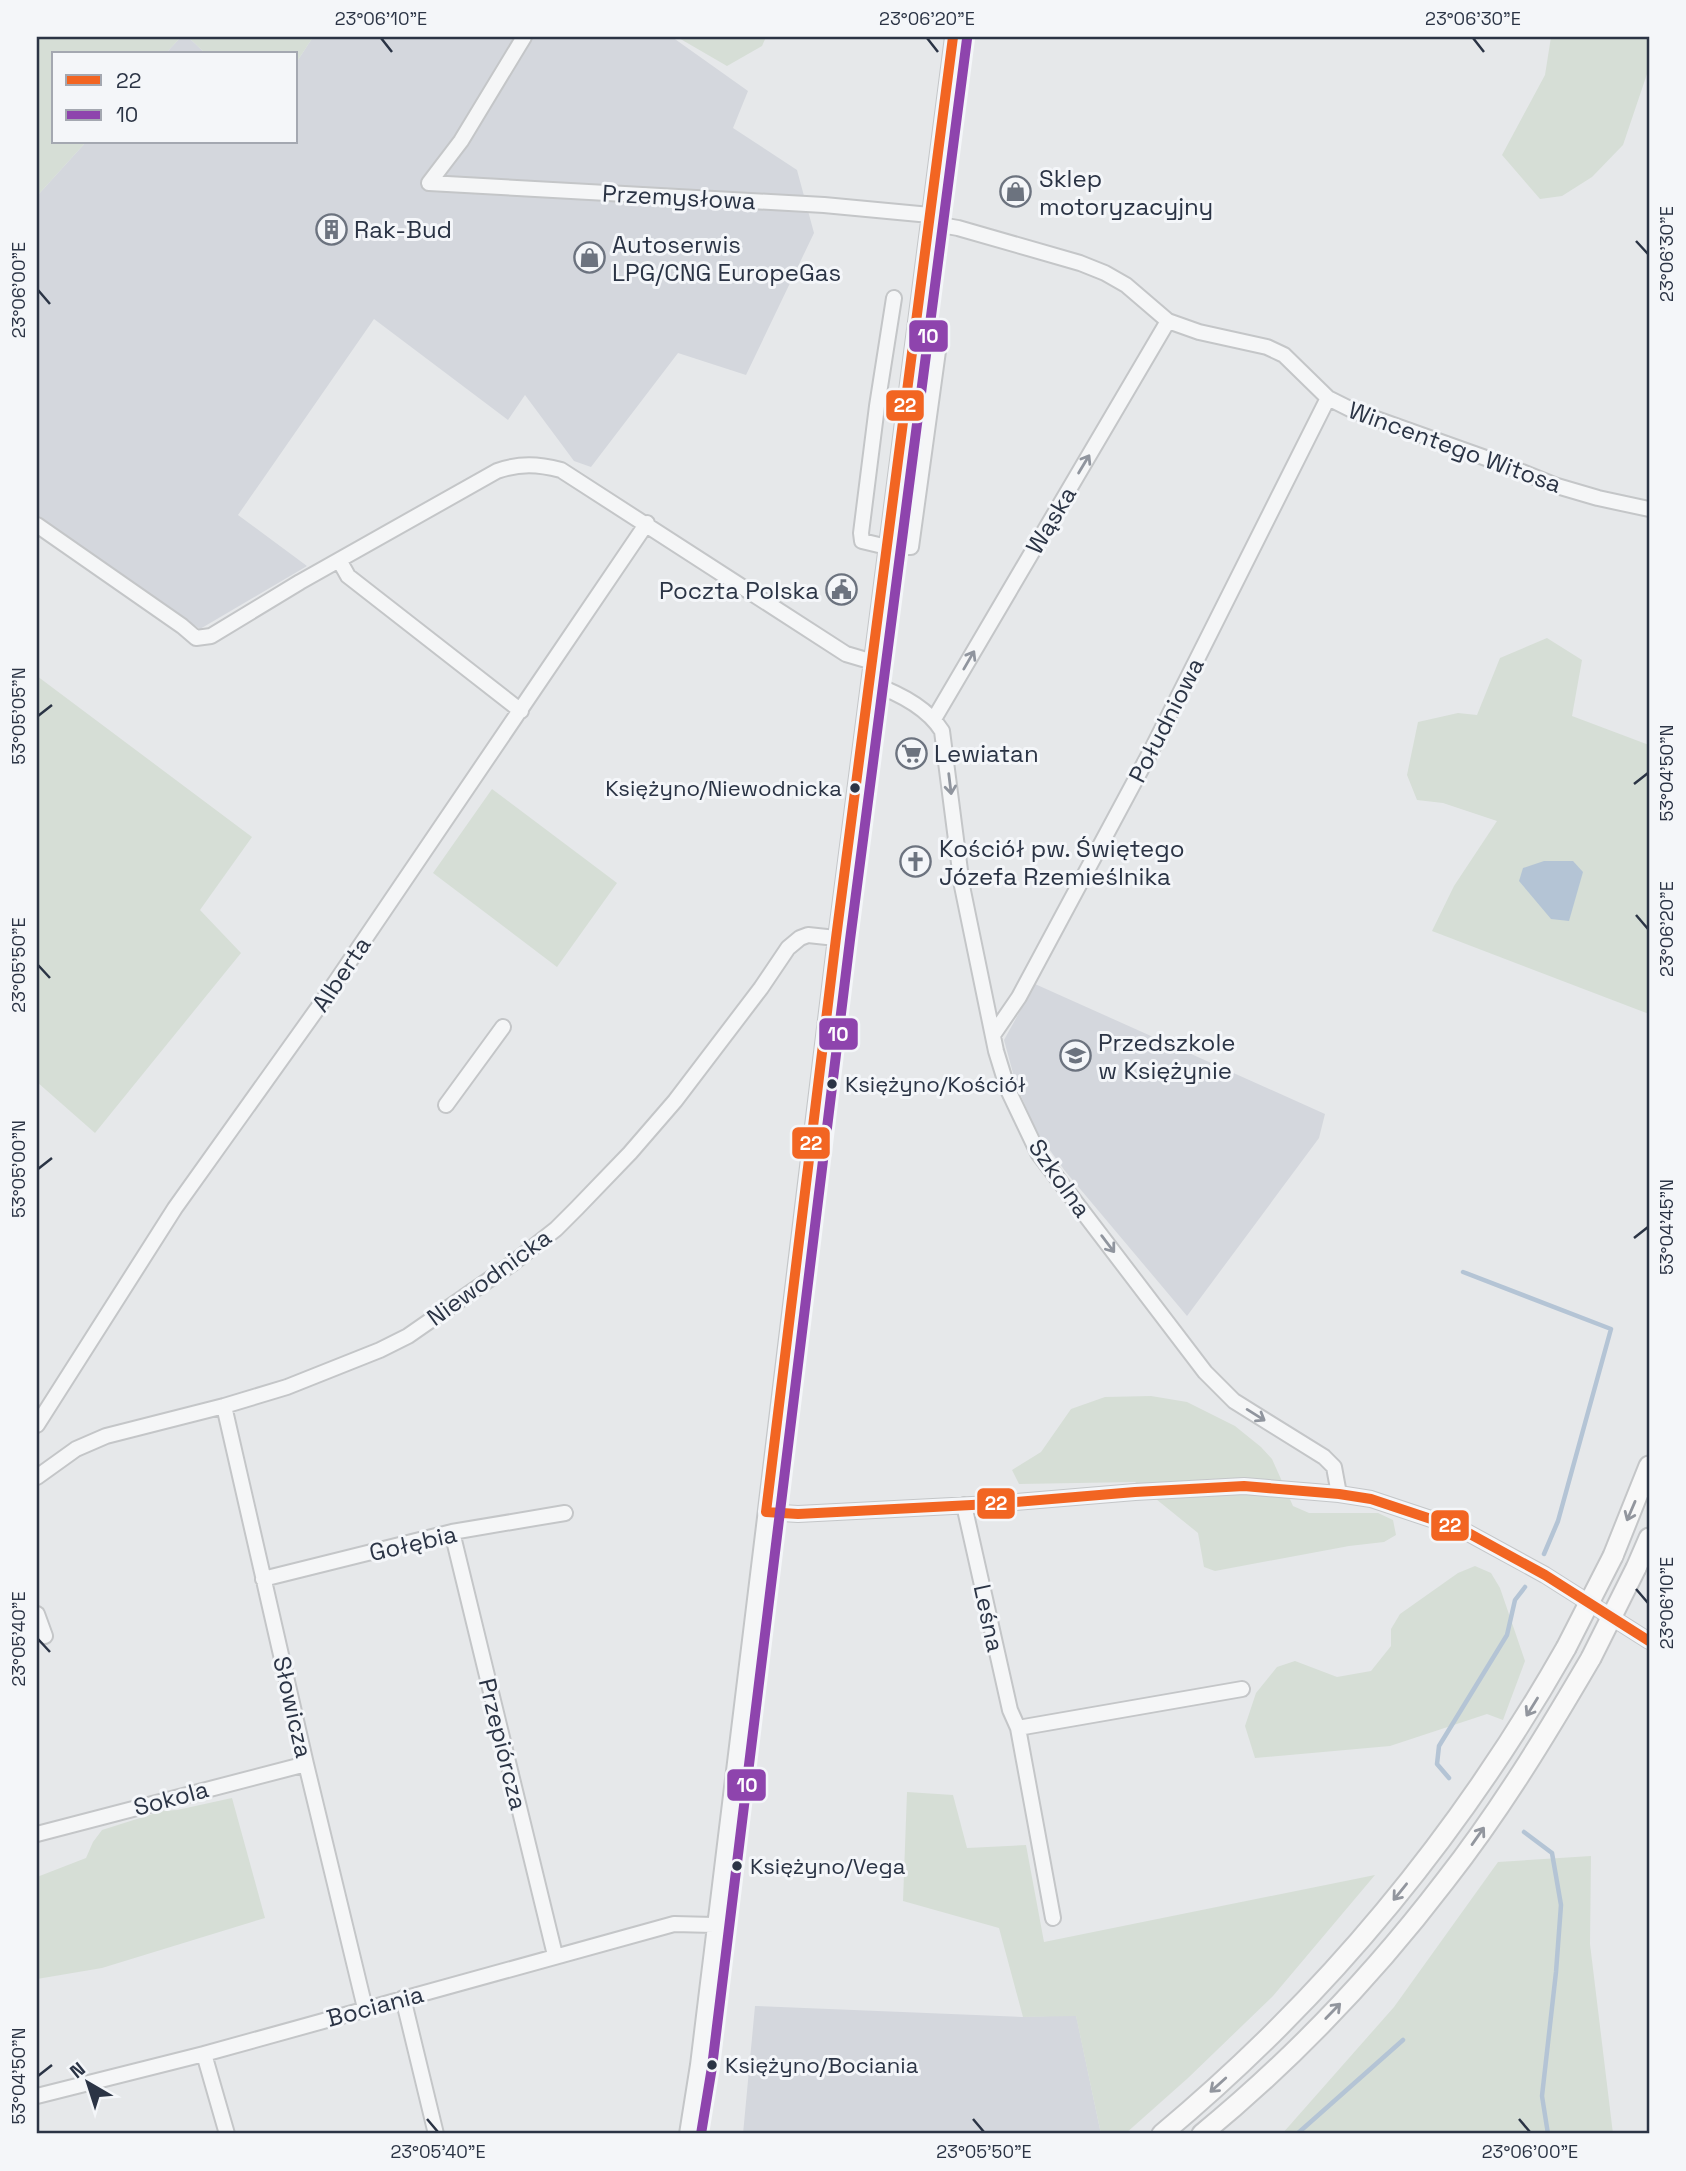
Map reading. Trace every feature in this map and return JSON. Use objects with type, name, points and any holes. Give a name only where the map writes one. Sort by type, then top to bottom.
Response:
[{"type":"main road","points":[[1162,2134],[1268,2039],[1371,1928],[1420,1868],[1487,1777],[1566,1648],[1613,1556],[1649,1466]]},
{"type":"main road","points":[[1202,2134],[1285,2060],[1340,2005],[1437,1891],[1504,1799],[1550,1727],[1591,1658],[1649,1538]]},
{"type":"street","name":"Przemysłowa","points":[[524,37],[461,141],[429,183],[824,205],[930,219]]},
{"type":"street","points":[[687,2134],[836,938],[953,37]]},
{"type":"street","name":"Wincentego Witosa","points":[[930,219],[1080,263],[1105,273],[1126,285],[1168,321],[1199,332],[1267,347],[1284,355],[1328,398],[1354,411],[1557,486],[1649,509]]},
{"type":"street","points":[[894,298],[877,406],[862,541],[887,547],[911,547],[938,351]]},
{"type":"street","name":"Wąska","points":[[934,719],[1168,321]]},
{"type":"street","name":"Południowa","points":[[993,1035],[1019,997],[1152,749],[1328,398]]},
{"type":"street","points":[[37,525],[196,638],[211,636],[338,560],[497,471],[515,464],[538,464],[561,470],[647,523],[846,654],[873,662]]},
{"type":"street","name":"Alberta","points":[[37,1425],[175,1208],[320,1005],[647,523]]},
{"type":"street","points":[[338,560],[348,576],[521,711]]},
{"type":"street","points":[[870,683],[892,691],[934,719]]},
{"type":"street","name":"Szkolna","points":[[934,719],[942,731],[946,746],[962,886],[993,1035],[1008,1090],[1038,1153],[1205,1372],[1234,1401],[1324,1457],[1334,1467],[1339,1494]]},
{"type":"street","name":"Niewodnicka","points":[[37,1474],[76,1449],[106,1436],[286,1387],[380,1350],[408,1336],[513,1263],[556,1229],[630,1153],[683,1090],[788,948],[808,935],[836,938]]},
{"type":"street","points":[[446,1105],[503,1027]]},
{"type":"street","name":"Słowicza","points":[[224,1406],[365,2008]]},
{"type":"street","points":[[766,1512],[798,1514],[964,1506],[1244,1486],[1339,1494],[1371,1499],[1461,1529],[1545,1575],[1649,1640]]},
{"type":"street","name":"Leśna","points":[[964,1506],[1010,1710],[1018,1728],[1053,1919]]},
{"type":"street","name":"Gołębia","points":[[263,1579],[452,1532],[565,1513]]},
{"type":"street","name":"Przepiórcza","points":[[452,1532],[555,1955]]},
{"type":"street","points":[[37,1614],[45,1636]]},
{"type":"street","points":[[1018,1728],[1242,1689]]},
{"type":"street","name":"Sokola","points":[[37,1834],[306,1764]]},
{"type":"street","name":"Bociania","points":[[37,2096],[204,2054],[674,1924],[714,1925]]},
{"type":"street","points":[[403,1998],[436,2134]]},
{"type":"street","points":[[204,2054],[227,2134]]},
{"type":"shaded area","points":[[37,37],[181,37],[167,52],[52,52],[52,144],[84,144],[37,196]]},
{"type":"shaded area","points":[[181,37],[188,37],[204,52],[167,52]]},
{"type":"shaded area","points":[[188,37],[313,37],[298,60],[298,52],[204,52]]},
{"type":"shaded area","points":[[313,37],[672,37],[748,91],[733,128],[797,170],[814,233],[746,375],[678,353],[591,467],[574,461],[525,395],[508,420],[374,319],[238,515],[307,566],[200,629],[37,516],[37,196],[84,144],[298,144],[298,60]]},
{"type":"shaded area","points":[[677,37],[766,37],[762,46],[727,66]]},
{"type":"shaded area","points":[[1551,37],[1649,37],[1649,68],[1623,145],[1592,177],[1562,196],[1540,199],[1502,155],[1545,75]]},
{"type":"shaded area","points":[[1547,638],[1582,660],[1572,716],[1649,745],[1649,1014],[1432,931],[1454,886],[1497,821],[1443,803],[1417,800],[1407,775],[1418,722],[1458,713],[1477,715],[1500,658]]},
{"type":"shaded area","points":[[37,676],[252,837],[200,910],[241,953],[95,1133],[37,1082]]},
{"type":"shaded area","points":[[492,789],[617,883],[557,967],[433,873]]},
{"type":"shaded area","points":[[1035,984],[1325,1114],[1319,1138],[1187,1316],[1065,1171],[1036,1131],[1016,1084],[1004,1040]]},
{"type":"shaded area","points":[[1151,1396],[1187,1402],[1235,1426],[1272,1459],[1293,1506],[1309,1513],[1378,1513],[1393,1520],[1396,1535],[1384,1542],[1215,1571],[1204,1567],[1198,1533],[1135,1482],[1019,1484],[1012,1470],[1041,1452],[1071,1409],[1105,1397]]},
{"type":"shaded area","points":[[1475,1566],[1491,1573],[1500,1588],[1525,1661],[1503,1720],[1487,1714],[1390,1746],[1255,1758],[1245,1726],[1256,1693],[1277,1667],[1295,1661],[1337,1677],[1371,1671],[1391,1646],[1391,1629],[1400,1614],[1458,1573]]},
{"type":"shaded area","points":[[907,1792],[953,1795],[967,1848],[1026,1845],[1044,1942],[1375,1875],[1273,1996],[1188,2078],[1125,2134],[1101,2134],[1076,2016],[1023,2017],[999,1928],[903,1901]]},
{"type":"shaded area","points":[[232,1798],[265,1918],[102,1968],[37,1979],[37,1877],[86,1858],[102,1830],[162,1811]]},
{"type":"shaded area","points":[[1591,1856],[1590,1944],[1613,2134],[1282,2134],[1394,2007],[1498,1862]]},
{"type":"shaded area","points":[[755,2006],[1022,2017],[1076,2015],[1101,2134],[743,2134]]},
{"type":"water","points":[[1544,861],[1573,861],[1583,872],[1569,921],[1551,919],[1519,881],[1523,868]]},
{"type":"waterway","points":[[1463,1272],[1611,1329],[1558,1521],[1544,1554]]},
{"type":"waterway","points":[[1449,1778],[1437,1764],[1439,1746],[1507,1635],[1515,1600],[1525,1587]]},
{"type":"waterway","points":[[1524,1832],[1552,1853],[1561,1905],[1542,2096],[1548,2134]]},
{"type":"waterway","points":[[1297,2134],[1403,2040]]},
{"type":"transit line","name":"22","points":[[766,1512],[836,938],[953,37]]},
{"type":"transit line","name":"10","points":[[701,2134],[712,2067],[850,940],[967,39]]},
{"type":"transit line","name":"22","points":[[766,1512],[798,1514],[991,1504],[1244,1486],[1339,1494],[1371,1499],[1461,1529],[1545,1575],[1649,1641]]},
{"type":"place","name":"Sklep motoryzacyjny","points":[[1016,192]]},
{"type":"place","name":"Rak-Bud","points":[[331,229]]},
{"type":"place","name":"Autoserwis LPG/CNG EuropeGas","points":[[589,258]]},
{"type":"place","name":"Poczta Polska","points":[[842,590]]},
{"type":"place","name":"Lewiatan","points":[[911,753]]},
{"type":"place","name":"Księżyno/Niewodnicka","points":[[855,788]]},
{"type":"place","name":"Kościół pw. Świętego Józefa Rzemieślnika","points":[[916,862]]},
{"type":"place","name":"Przedszkole w Księżynie","points":[[1075,1056]]},
{"type":"place","name":"Księżyno/Kościół","points":[[832,1084]]},
{"type":"place","name":"Księżyno/Vega","points":[[737,1866]]},
{"type":"place","name":"Księżyno/Bociania","points":[[712,2065]]}]
